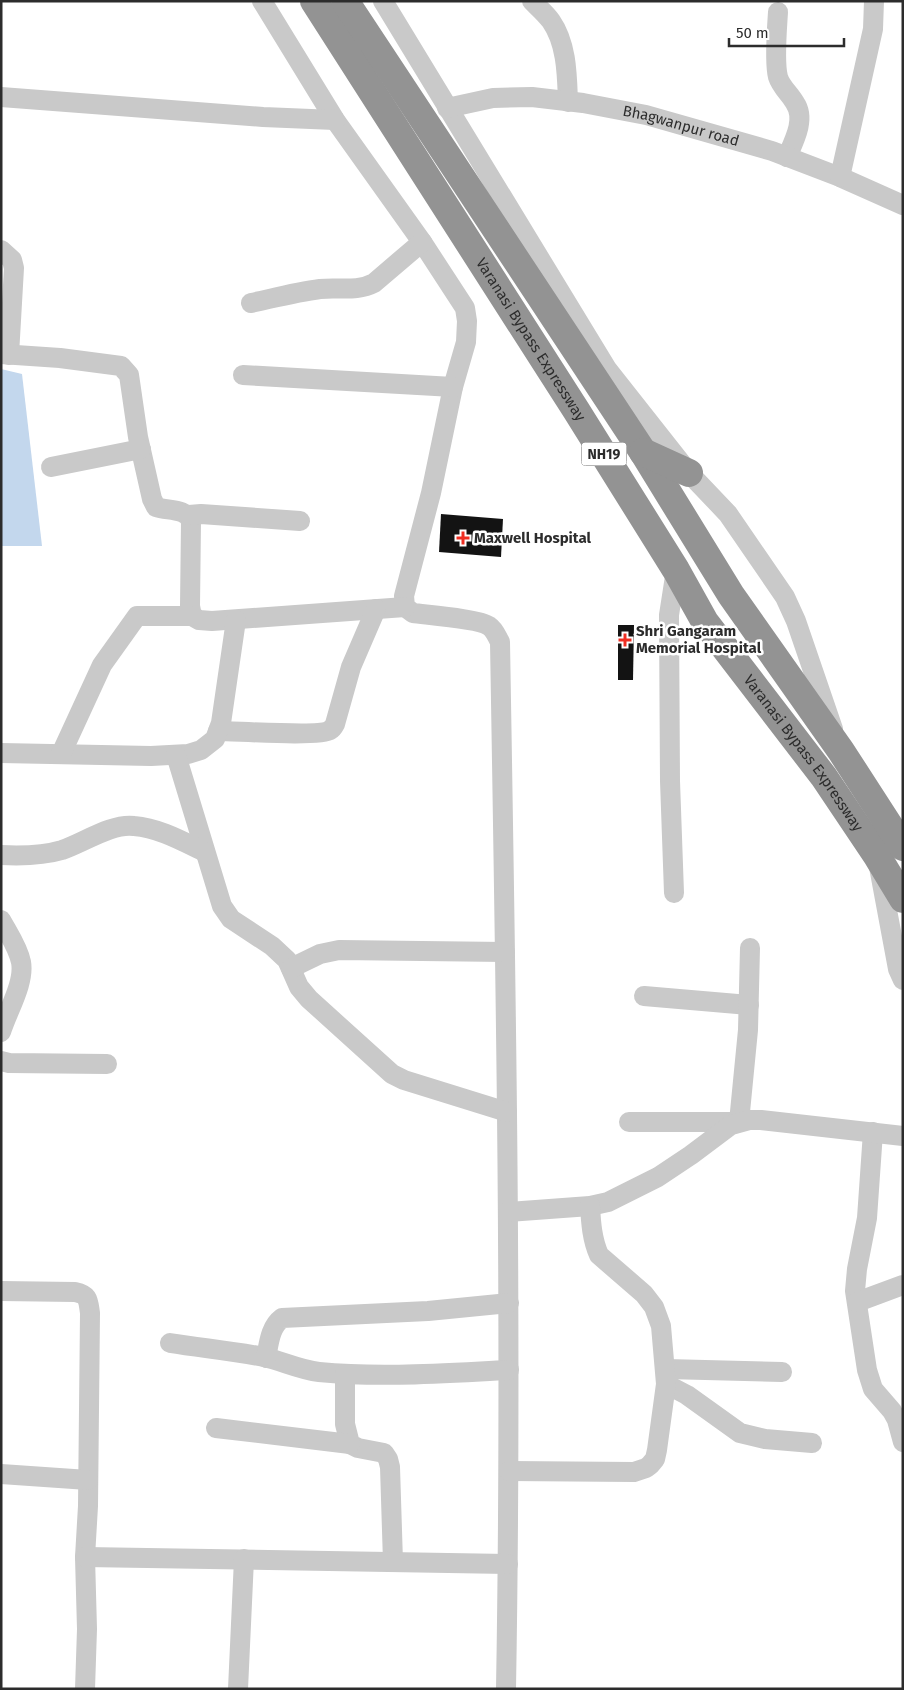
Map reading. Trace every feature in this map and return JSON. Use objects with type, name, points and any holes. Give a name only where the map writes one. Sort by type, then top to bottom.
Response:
[{"type":"highway","name":"Varanasi Bypass Expressway","points":[[314,1],[571,401],[676,570],[705,622],[824,776],[903,899]]},
{"type":"highway","name":"Varanasi Bypass Expressway","points":[[345,1],[643,452],[730,595],[841,751],[903,847]]},
{"type":"highway","points":[[643,452],[689,473]]},
{"type":"street","points":[[262,1],[335,120],[422,242],[465,308],[467,321],[466,342],[453,387],[431,492],[404,596],[405,607]]},
{"type":"street","points":[[383,1],[607,369],[689,473],[728,514],[785,597],[796,621],[841,751]]},
{"type":"street","points":[[532,1],[550,19],[558,36],[566,68],[568,102]]},
{"type":"street","points":[[840,177],[873,29],[874,1]]},
{"type":"street","points":[[778,12],[778,76],[783,88],[796,104],[800,118],[797,134],[787,157]]},
{"type":"street","points":[[1,97],[263,117],[335,120]]},
{"type":"street","name":"Bhagwanpur road","points":[[447,108],[493,98],[532,97],[646,114],[787,157],[840,177],[903,205]]},
{"type":"street","points":[[251,303],[322,289],[368,287],[422,242]]},
{"type":"street","points":[[1,250],[12,260],[14,268],[5,355],[60,358],[121,366],[131,380],[141,449],[152,499],[156,507],[184,512],[189,515],[200,514],[300,521]]},
{"type":"street","points":[[243,375],[453,387]]},
{"type":"street","points":[[51,467],[141,449]]},
{"type":"street","points":[[189,515],[190,606],[192,616]]},
{"type":"street","points":[[674,893],[670,781],[669,615],[676,570]]},
{"type":"street","points":[[61,754],[102,665],[137,616],[192,616],[198,620],[236,620],[405,607],[413,613],[488,625],[495,632],[500,642],[509,1303],[506,1689]]},
{"type":"street","points":[[218,730],[302,734],[322,733],[330,730],[335,724],[351,668],[376,609]]},
{"type":"street","points":[[1,753],[151,756],[188,754],[201,750],[215,739],[222,722],[236,620]]},
{"type":"street","points":[[176,755],[222,906],[231,919],[272,946],[287,960],[299,987],[309,999],[392,1074],[404,1080],[507,1112]]},
{"type":"street","points":[[1,855],[27,856],[60,850],[104,832],[132,825],[159,831],[205,852]]},
{"type":"street","points":[[877,856],[898,969],[903,980]]},
{"type":"street","points":[[1,920],[17,949],[22,969],[19,983],[1,1032]]},
{"type":"street","points":[[739,1122],[749,1005],[750,948]]},
{"type":"street","points":[[291,968],[320,954],[338,950],[505,952]]},
{"type":"street","points":[[644,996],[749,1005]]},
{"type":"street","points":[[1,1061],[9,1063],[107,1064]]},
{"type":"street","points":[[629,1122],[739,1122],[761,1120],[903,1136]]},
{"type":"street","points":[[508,1212],[590,1206],[608,1202],[658,1177],[692,1155],[731,1125],[739,1122]]},
{"type":"street","points":[[873,1132],[867,1218],[857,1269],[856,1302],[873,1389],[897,1420],[903,1442]]},
{"type":"street","points":[[509,1471],[634,1472],[646,1468],[655,1459],[666,1377],[661,1326],[654,1307],[644,1294],[599,1254],[592,1232],[590,1206]]},
{"type":"street","points":[[856,1302],[903,1284]]},
{"type":"street","points":[[1,1291],[75,1292],[83,1294],[88,1300],[90,1313],[85,1557],[86,1689]]},
{"type":"street","points":[[266,1358],[272,1330],[282,1318],[428,1311],[509,1303]]},
{"type":"street","points":[[170,1343],[266,1358],[316,1371],[345,1374],[397,1375],[509,1370]]},
{"type":"street","points":[[666,1377],[782,1372]]},
{"type":"street","points":[[345,1374],[345,1424],[350,1444]]},
{"type":"street","points":[[666,1377],[687,1395],[740,1433],[765,1439],[812,1443]]},
{"type":"street","points":[[216,1428],[350,1444],[358,1448],[384,1453],[390,1467],[393,1562]]},
{"type":"street","points":[[1,1474],[88,1480]]},
{"type":"street","points":[[85,1557],[508,1564]]},
{"type":"street","points":[[238,1689],[244,1560]]},
{"type":"water","points":[[1,369],[22,374],[42,546],[1,546]]},
{"type":"building","points":[[441,514],[503,519],[501,557],[439,552]]},
{"type":"building","points":[[618,625],[634,625],[633,680],[618,680]]},
{"type":"place","name":"Maxwell Hospital","points":[[463,538]]},
{"type":"place","name":"Shri Gangaram Memorial Hospital","points":[[625,640]]}]
